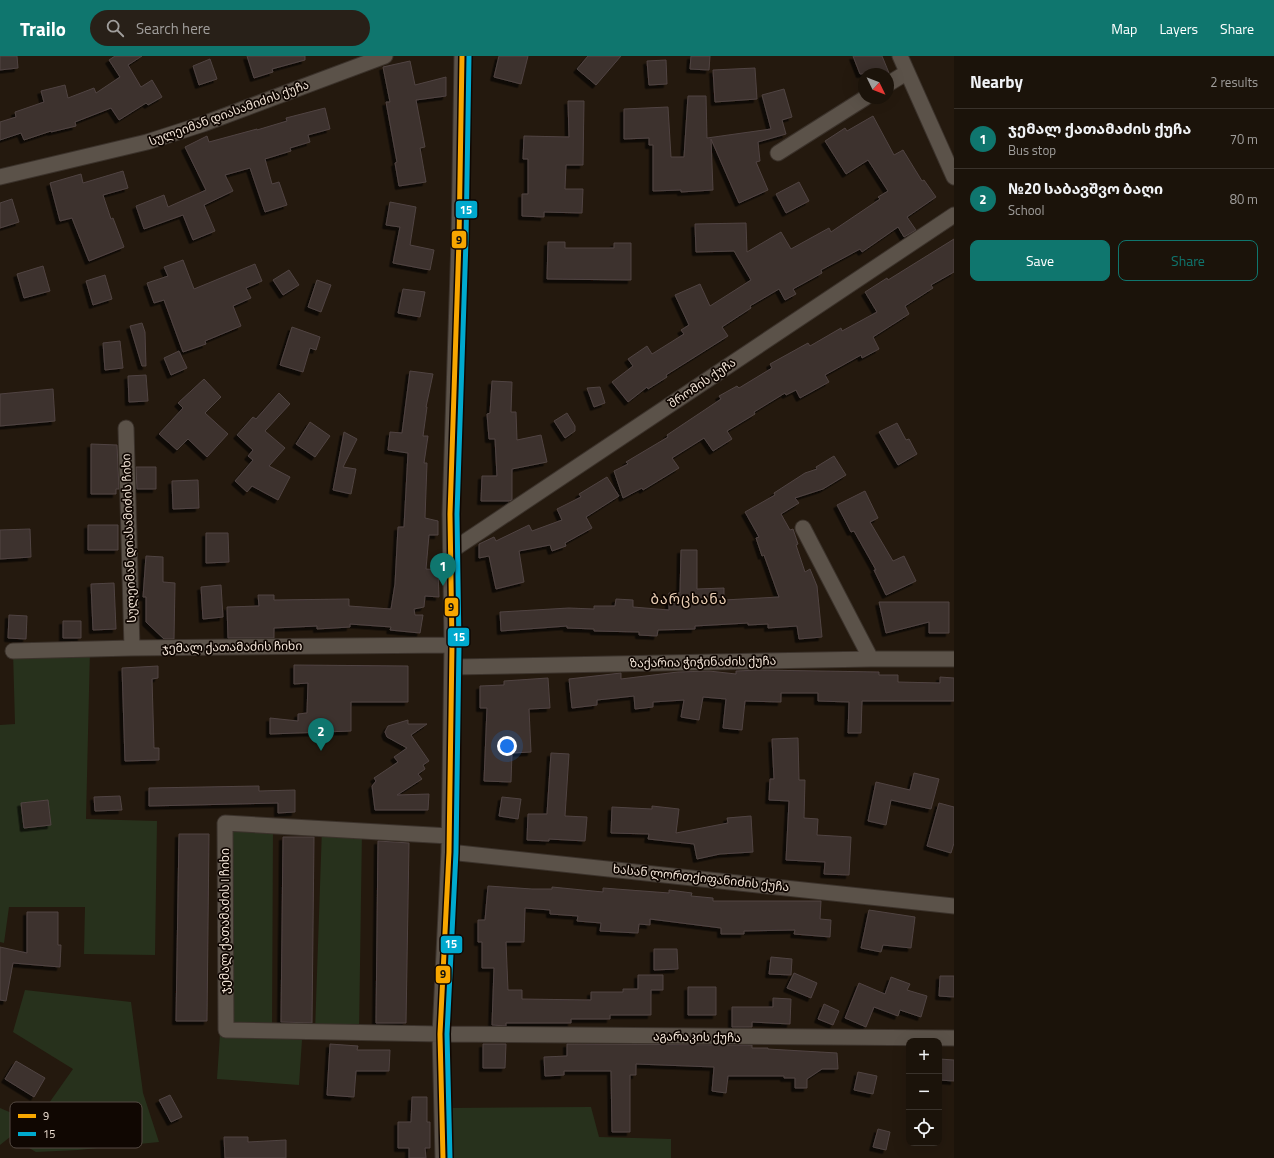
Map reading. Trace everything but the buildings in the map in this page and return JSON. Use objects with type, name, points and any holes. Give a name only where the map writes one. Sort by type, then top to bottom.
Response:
[{"type":"street","name":"სულეიმან დიასამიძის ქუჩა","points":[[0,177],[147,142],[203,124],[385,56]]},
{"type":"street","points":[[443,1158],[440,1034],[449,852],[452,667],[450,514],[459,240],[462,56]]},
{"type":"street","points":[[900,56],[906,73],[954,177]]},
{"type":"street","points":[[894,80],[906,73]]},
{"type":"street","points":[[778,152],[858,102]]},
{"type":"street","name":"შრომის ქუჩა","points":[[451,551],[954,215]]},
{"type":"street","name":"სულეიმან დიასამიძის ჩიხი","points":[[126,428],[132,648]]},
{"type":"street","points":[[803,528],[871,659]]},
{"type":"street","name":"ჯემალ ქათამაძის ჩიხი","points":[[13,652],[132,648],[452,645]]},
{"type":"street","name":"ზაქარია ჭიჭინაძის ქუჩა","points":[[452,667],[871,659],[954,659]]},
{"type":"street","name":"ჯემალ ქათამაძის I ჩიხი","points":[[440,1034],[226,1030],[225,823],[449,836]]},
{"type":"street","name":"ხასან ლორთქიფანიძის ქუჩა","points":[[449,852],[954,906]]},
{"type":"street","name":"აგარაკის ქუჩა","points":[[440,1034],[954,1038]]},
{"type":"green space","points":[[90,649],[86,819],[157,821],[155,955],[84,954],[85,907],[9,907],[4,943],[0,942],[0,725],[15,724],[13,651]]},
{"type":"green space","points":[[225,823],[273,826],[272,1031],[226,1030]]},
{"type":"green space","points":[[322,828],[362,830],[359,1033],[315,1032]]},
{"type":"green space","points":[[25,990],[131,1002],[143,1093],[159,1142],[142,1144],[142,1102],[50,1102],[73,1069],[13,1032]]},
{"type":"green space","points":[[220,1034],[302,1040],[299,1085],[217,1079]]},
{"type":"green space","points":[[591,1107],[599,1137],[671,1139],[671,1158],[451,1158],[451,1108]]},
{"type":"green space","points":[[0,1108],[10,1112],[10,1137],[0,1145]]},
{"type":"green space","points":[[29,1148],[98,1148],[78,1150],[36,1152]]},
{"type":"transit line","name":"9","points":[[443,1158],[440,1034],[449,852],[452,645],[450,514],[459,240],[462,56]]},
{"type":"transit line","name":"15","points":[[450,1158],[447,1034],[456,852],[459,645],[457,514],[466,240],[469,56]]},
{"type":"place","name":"ჯემალ ქათამაძის ქუჩა","points":[[443,586]]},
{"type":"place","name":"№20 საბავშვო ბაღი","points":[[321,751]]},
{"type":"district","name":"ბარცხანა","points":[[689,599]]}]
